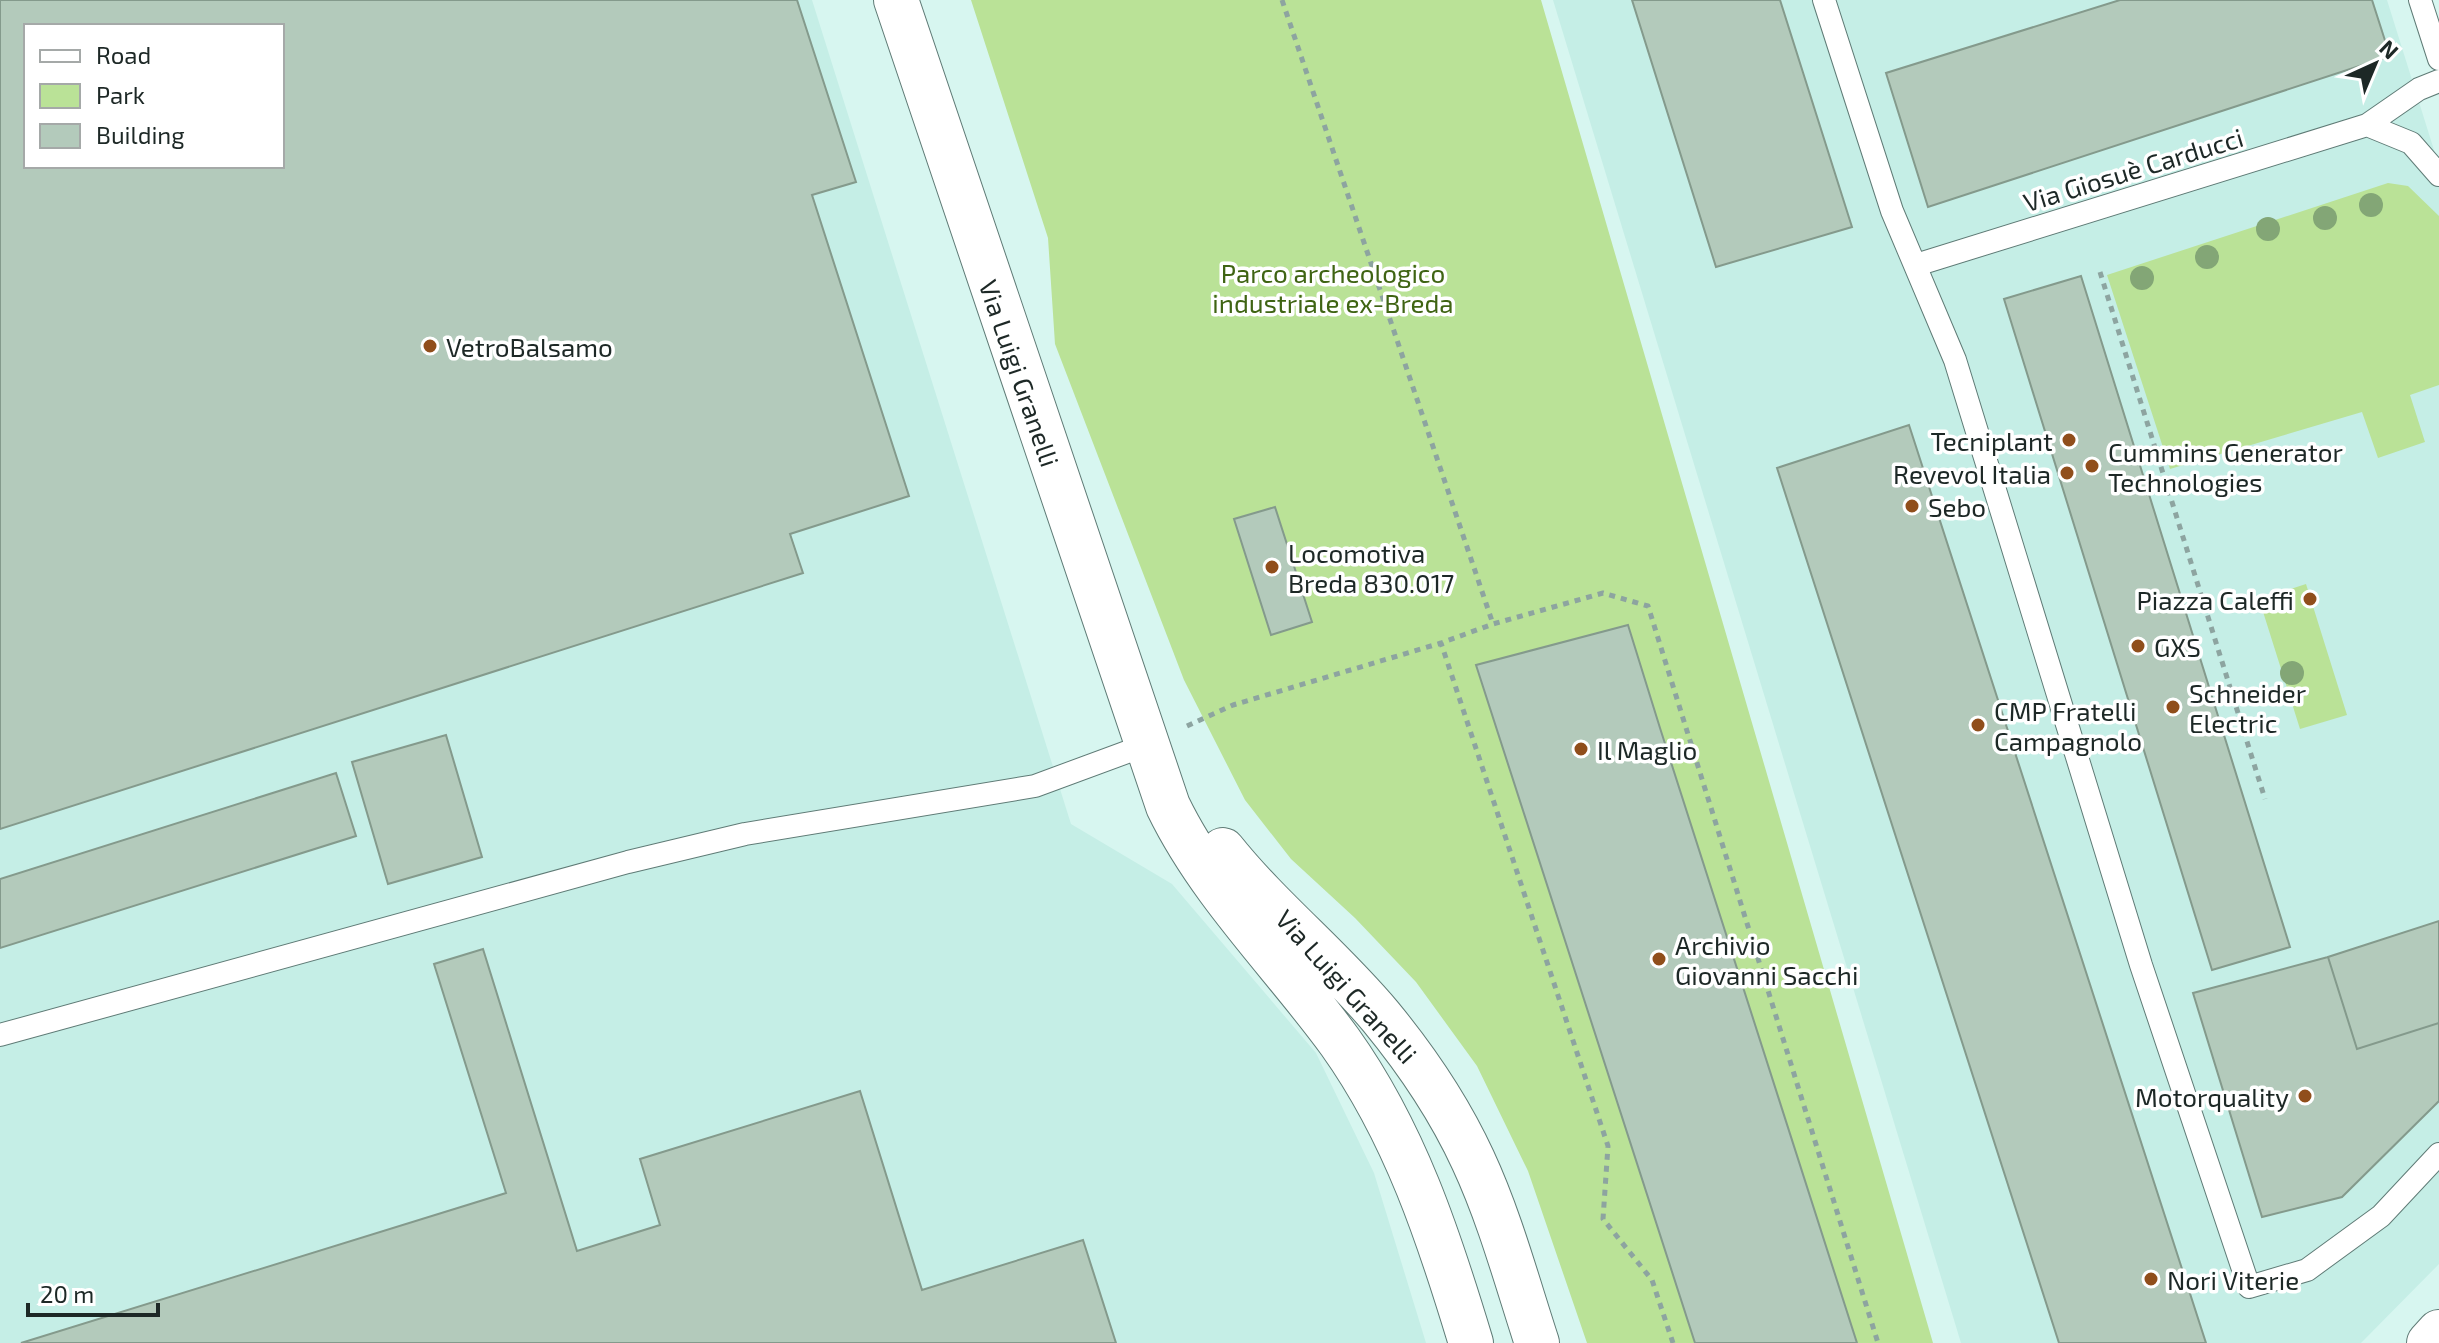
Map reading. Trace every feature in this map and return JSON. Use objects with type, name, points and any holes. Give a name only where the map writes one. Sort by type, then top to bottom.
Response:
[{"type":"street","name":"Via Luigi Granelli","points":[[896,0],[1162,792],[1183,834],[1254,935],[1340,1042],[1385,1111],[1436,1230],[1471,1343]]},
{"type":"street","name":"Via Luigi Granelli","points":[[1146,745],[1190,809],[1238,869],[1380,1015],[1432,1084],[1483,1182],[1537,1343]]},
{"type":"street","points":[[2429,1343],[2439,1332]]},
{"type":"lane","points":[[1824,0],[1892,211],[1955,360],[2141,965],[2249,1287],[2307,1270],[2381,1216],[2439,1154]]},
{"type":"lane","points":[[2420,0],[2437,54],[2428,73],[2429,85]]},
{"type":"lane","name":"Via Giosuè Carducci","points":[[1916,265],[2367,125],[2429,85]]},
{"type":"lane","points":[[2367,125],[2411,143],[2439,175]]},
{"type":"lane","points":[[0,1035],[628,862],[745,834],[1035,786],[1146,745]]},
{"type":"path","points":[[1282,0],[1493,624]]},
{"type":"path","points":[[2100,272],[2265,799]]},
{"type":"path","points":[[1146,745],[1233,705],[1603,593],[1648,606],[1878,1343]]},
{"type":"path","points":[[1441,643],[1608,1146],[1603,1219],[1652,1280],[1673,1343]]},
{"type":"shaded area","points":[[0,0],[812,0],[1071,824],[1172,884],[1316,1053],[1374,1173],[1426,1343],[0,1343]]},
{"type":"shaded area","points":[[1553,0],[2387,0],[2439,166],[2439,1264],[2361,1343],[1961,1343]]},
{"type":"green space","name":"Parco archeologico industriale ex-Breda","points":[[971,0],[1541,0],[1933,1343],[1587,1343],[1528,1171],[1477,1066],[1416,982],[1355,918],[1291,859],[1245,800],[1184,680],[1055,344],[1048,238]]},
{"type":"green space","points":[[2388,183],[2408,186],[2439,216],[2439,385],[2410,395],[2425,442],[2378,458],[2362,412],[2170,469],[2107,275]]},
{"type":"green space","points":[[2306,584],[2347,715],[2300,729],[2259,599]]},
{"type":"building","name":"VetroBalsamo","points":[[0,0],[797,0],[856,182],[812,195],[909,496],[790,534],[803,573],[0,829]]},
{"type":"building","points":[[1632,0],[1780,0],[1852,227],[1716,267]]},
{"type":"building","points":[[2120,0],[2372,0],[2390,56],[1928,207],[1886,73]]},
{"type":"building","points":[[2081,276],[2290,947],[2212,970],[2004,299]]},
{"type":"building","points":[[1909,425],[2206,1343],[2059,1343],[1777,468]]},
{"type":"building","points":[[1275,507],[1312,622],[1271,635],[1234,519]]},
{"type":"building","points":[[1628,625],[1857,1343],[1695,1343],[1476,665]]},
{"type":"building","points":[[446,735],[482,857],[388,884],[352,762]]},
{"type":"building","points":[[336,773],[356,836],[0,948],[0,879]]},
{"type":"building","points":[[2439,921],[2439,1023],[2357,1049],[2328,957]]},
{"type":"building","points":[[483,949],[577,1251],[660,1225],[640,1159],[860,1091],[922,1290],[1083,1240],[1116,1343],[21,1343],[506,1193],[434,964]]},
{"type":"building","points":[[2328,957],[2357,1049],[2439,1023],[2439,1101],[2342,1197],[2262,1217],[2193,993]]},
{"type":"place","name":"VetroBalsamo","points":[[430,346]]},
{"type":"place","name":"Tecniplant","points":[[2069,440]]},
{"type":"place","name":"Cummins Generator Technologies","points":[[2092,466]]},
{"type":"place","name":"Revevol Italia","points":[[2067,473]]},
{"type":"place","name":"Sebo","points":[[1912,506]]},
{"type":"place","name":"Locomotiva Breda 830.017","points":[[1272,567]]},
{"type":"place","name":"Piazza Caleffi","points":[[2310,599]]},
{"type":"place","name":"GXS","points":[[2138,646]]},
{"type":"place","name":"Schneider Electric","points":[[2173,707]]},
{"type":"place","name":"CMP Fratelli Campagnolo","points":[[1978,725]]},
{"type":"place","name":"Il Maglio","points":[[1581,749]]},
{"type":"place","name":"Archivio Giovanni Sacchi","points":[[1659,959]]},
{"type":"place","name":"Motorquality","points":[[2305,1096]]},
{"type":"place","name":"Nori Viterie","points":[[2151,1279]]}]
